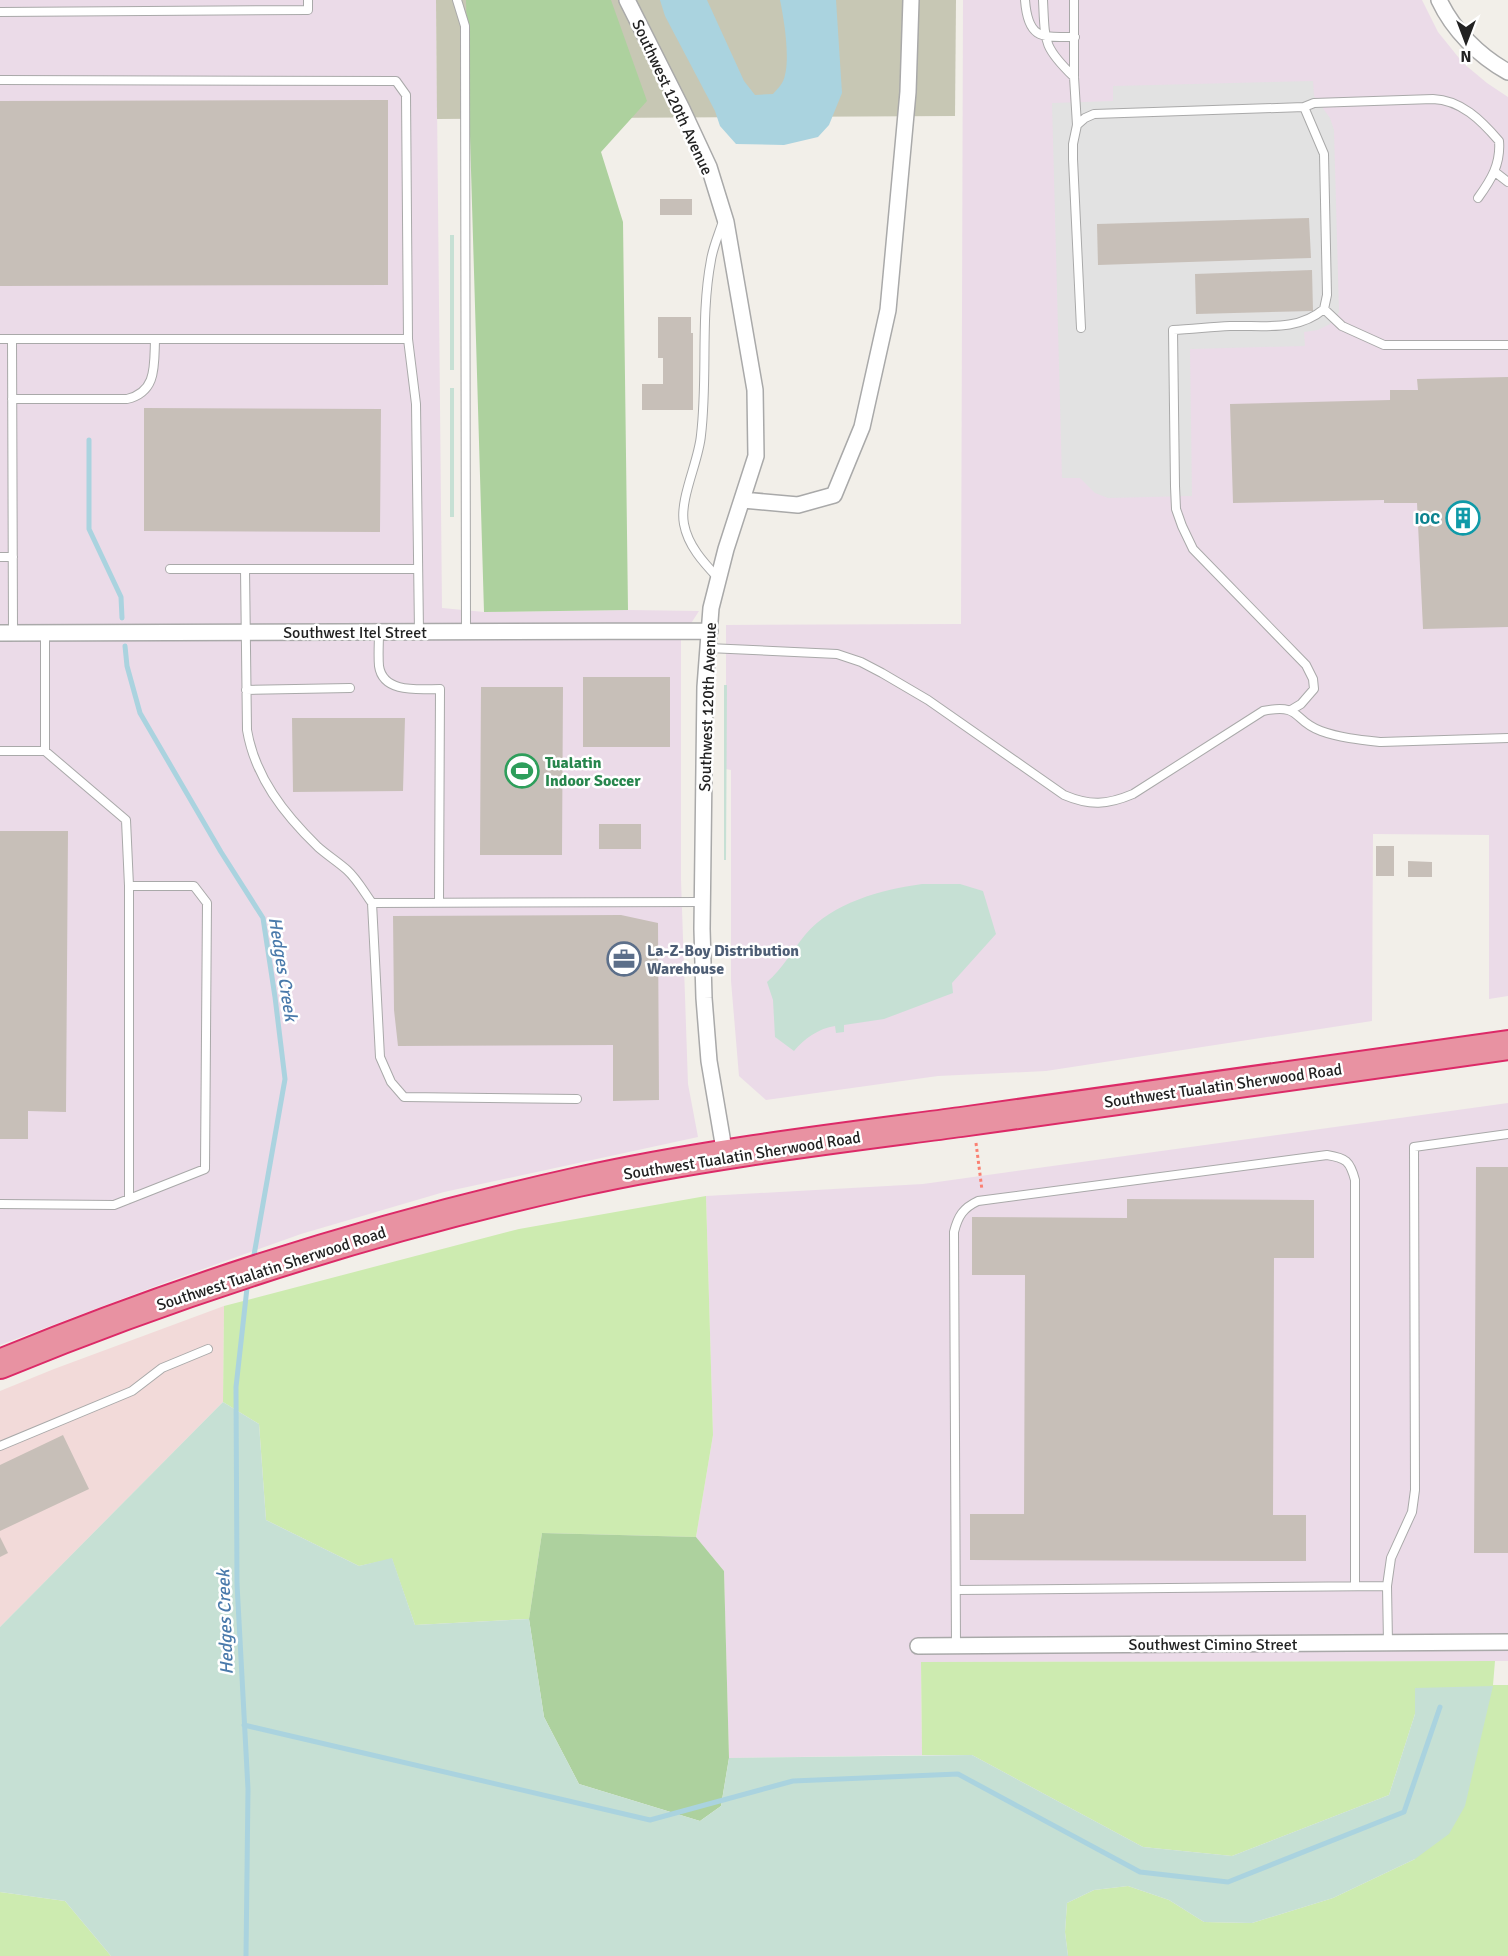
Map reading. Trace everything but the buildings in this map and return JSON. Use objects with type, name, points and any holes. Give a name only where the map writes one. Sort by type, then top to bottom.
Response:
[{"type":"highway","name":"Southwest Tualatin Sherwood Road","points":[[0,1364],[201,1287],[442,1215],[579,1182],[725,1155],[1508,1045]]},
{"type":"street","name":"Southwest 120th Avenue","points":[[627,0],[709,167],[724,217],[755,390],[756,456],[711,608],[705,687],[702,902],[704,998],[709,1061],[725,1155]]},
{"type":"street","points":[[743,500],[798,505],[834,495],[862,427],[888,309],[908,92],[911,0]]},
{"type":"street","points":[[1439,0],[1460,33],[1476,50],[1508,72]]},
{"type":"street","name":"Southwest Itel Street","points":[[6,633],[710,630]]},
{"type":"street","name":"Southwest Cimino Street","points":[[918,1646],[1508,1642]]},
{"type":"lane","points":[[0,12],[308,10],[308,0]]},
{"type":"lane","points":[[457,0],[465,26],[466,632]]},
{"type":"lane","points":[[1025,0],[1026,12],[1035,31],[1045,37],[1075,37]]},
{"type":"lane","points":[[1043,0],[1045,37],[1051,53],[1074,76]]},
{"type":"lane","points":[[1074,0],[1074,76],[1077,125],[1073,159],[1081,328]]},
{"type":"lane","points":[[0,80],[396,81],[406,95],[408,339],[416,404],[419,632]]},
{"type":"lane","points":[[1077,125],[1094,114],[1304,107],[1323,103],[1445,99],[1468,111],[1499,141],[1500,150],[1495,172],[1478,198]]},
{"type":"lane","points":[[1291,710],[1301,704],[1314,689],[1313,679],[1306,665],[1193,549],[1176,509],[1173,330],[1231,326],[1280,327],[1314,318],[1324,309],[1327,294],[1324,154],[1304,107]]},
{"type":"lane","points":[[1495,172],[1508,182]]},
{"type":"lane","points":[[719,579],[702,561],[689,539],[684,523],[685,508],[701,437],[711,259],[724,217]]},
{"type":"lane","points":[[1324,309],[1342,327],[1384,345],[1508,345]]},
{"type":"lane","points":[[0,339],[408,339]]},
{"type":"lane","points":[[6,633],[13,557],[12,339]]},
{"type":"lane","points":[[12,399],[127,399],[140,396],[149,386],[154,368],[155,339]]},
{"type":"lane","points":[[0,557],[13,557]]},
{"type":"lane","points":[[170,569],[418,568]]},
{"type":"lane","points":[[245,569],[247,730],[251,751],[264,780],[288,814],[319,848],[348,872],[372,903],[380,1057],[391,1082],[404,1097],[577,1099]]},
{"type":"lane","points":[[380,632],[380,668],[384,680],[397,687],[440,688],[439,902]]},
{"type":"lane","points":[[45,633],[45,751]]},
{"type":"lane","points":[[708,648],[837,654],[861,663],[928,700],[1064,795],[1081,802],[1098,803],[1124,798],[1176,768],[1263,711],[1280,708],[1291,710],[1310,726],[1323,732],[1367,741],[1508,738]]},
{"type":"lane","points":[[246,690],[350,688]]},
{"type":"lane","points":[[0,750],[45,751],[126,820],[129,886],[129,1199]]},
{"type":"lane","points":[[0,1204],[114,1205],[205,1169],[207,903],[194,886],[129,886]]},
{"type":"lane","points":[[372,903],[702,902]]},
{"type":"lane","points":[[1389,1643],[1387,1586],[1391,1558],[1412,1512],[1415,1490],[1414,1147],[1508,1134]]},
{"type":"lane","points":[[956,1646],[954,1232],[957,1218],[966,1207],[982,1201],[1327,1155],[1342,1157],[1351,1166],[1355,1192],[1355,1586]]},
{"type":"lane","points":[[0,1446],[132,1391],[162,1368],[208,1349]]},
{"type":"lane","points":[[956,1590],[1387,1586]]},
{"type":"path","points":[[972,1120],[982,1201]]},
{"type":"shaded area","points":[[0,0],[436,0],[442,608],[484,612],[699,611],[681,639],[681,880],[688,1084],[698,1137],[444,1192],[301,1234],[0,1345]]},
{"type":"shaded area","points":[[436,0],[956,0],[955,116],[437,119]]},
{"type":"shaded area","points":[[963,0],[1422,0],[1438,32],[1463,63],[1508,97],[1508,996],[1489,999],[1489,835],[1373,834],[1372,1021],[1046,1071],[938,1076],[766,1100],[739,1076],[731,981],[731,770],[726,769],[726,625],[961,624]]},
{"type":"shaded area","points":[[1313,81],[1314,96],[1330,118],[1334,130],[1339,312],[1336,317],[1330,324],[1318,330],[1304,332],[1305,346],[1190,349],[1192,496],[1108,498],[1095,493],[1080,478],[1062,478],[1052,103],[1113,101],[1113,86]]},
{"type":"shaded area","points":[[450,235],[454,235],[454,370],[450,370]]},
{"type":"shaded area","points":[[450,388],[454,388],[454,517],[450,517]]},
{"type":"shaded area","points":[[724,685],[727,685],[726,860],[724,860]]},
{"type":"shaded area","points":[[922,884],[960,884],[983,891],[996,934],[952,983],[953,993],[884,1019],[844,1025],[844,1032],[836,1033],[835,1026],[823,1029],[807,1038],[794,1051],[775,1037],[773,1000],[767,982],[805,935],[829,914],[859,899]]},
{"type":"shaded area","points":[[1508,1103],[1508,1661],[921,1662],[922,1755],[729,1758],[724,1571],[696,1537],[713,1435],[706,1196],[923,1184]]},
{"type":"shaded area","points":[[224,1306],[223,1402],[0,1627],[0,1391]]},
{"type":"shaded area","points":[[223,1402],[259,1424],[266,1520],[359,1566],[392,1558],[415,1625],[529,1619],[544,1717],[579,1784],[700,1821],[721,1806],[729,1758],[972,1755],[1143,1847],[1232,1856],[1389,1795],[1415,1714],[1415,1688],[1493,1686],[1465,1806],[1449,1834],[1415,1859],[1333,1898],[1252,1923],[1204,1922],[1169,1900],[1128,1886],[1094,1890],[1067,1903],[1065,1932],[1068,1956],[111,1956],[65,1901],[0,1892],[0,1627]]},
{"type":"green space","points":[[466,0],[611,0],[647,101],[601,152],[623,222],[628,610],[484,612]]},
{"type":"green space","points":[[706,1196],[713,1435],[696,1537],[542,1533],[529,1619],[415,1625],[392,1559],[359,1566],[266,1520],[259,1424],[223,1402],[224,1306],[519,1229]]},
{"type":"green space","points":[[542,1533],[696,1537],[724,1571],[729,1758],[721,1806],[700,1821],[579,1784],[544,1717],[529,1619]]},
{"type":"green space","points":[[1495,1661],[1493,1685],[1508,1685],[1508,1956],[1068,1956],[1065,1932],[1067,1903],[1094,1890],[1128,1886],[1169,1900],[1204,1922],[1252,1923],[1333,1898],[1415,1859],[1415,1714],[1389,1795],[1232,1856],[1143,1847],[972,1755],[922,1755],[921,1662]]},
{"type":"green space","points":[[0,1892],[65,1901],[111,1956],[0,1956]]},
{"type":"water","points":[[660,0],[707,0],[744,81],[755,95],[773,94],[785,75],[787,54],[780,0],[836,0],[842,93],[829,125],[818,137],[784,145],[736,144],[720,126],[715,111],[665,16]]},
{"type":"waterway","name":"Hedges Creek","points":[[89,440],[89,529],[121,597],[122,618]]},
{"type":"waterway","name":"Hedges Creek","points":[[125,646],[127,666],[140,713],[221,852],[263,918],[285,1079],[254,1255]]},
{"type":"waterway","name":"Hedges Creek","points":[[246,1956],[248,1789],[237,1584],[236,1387],[247,1288]]},
{"type":"waterway","points":[[244,1725],[650,1820],[793,1781],[958,1774],[1140,1872],[1228,1882],[1404,1812],[1440,1707]]},
{"type":"place","name":"IOC","points":[[1463,518]]},
{"type":"place","name":"Tualatin Indoor Soccer","points":[[522,771]]},
{"type":"place","name":"La-Z-Boy Distribution Warehouse","points":[[624,959]]}]
